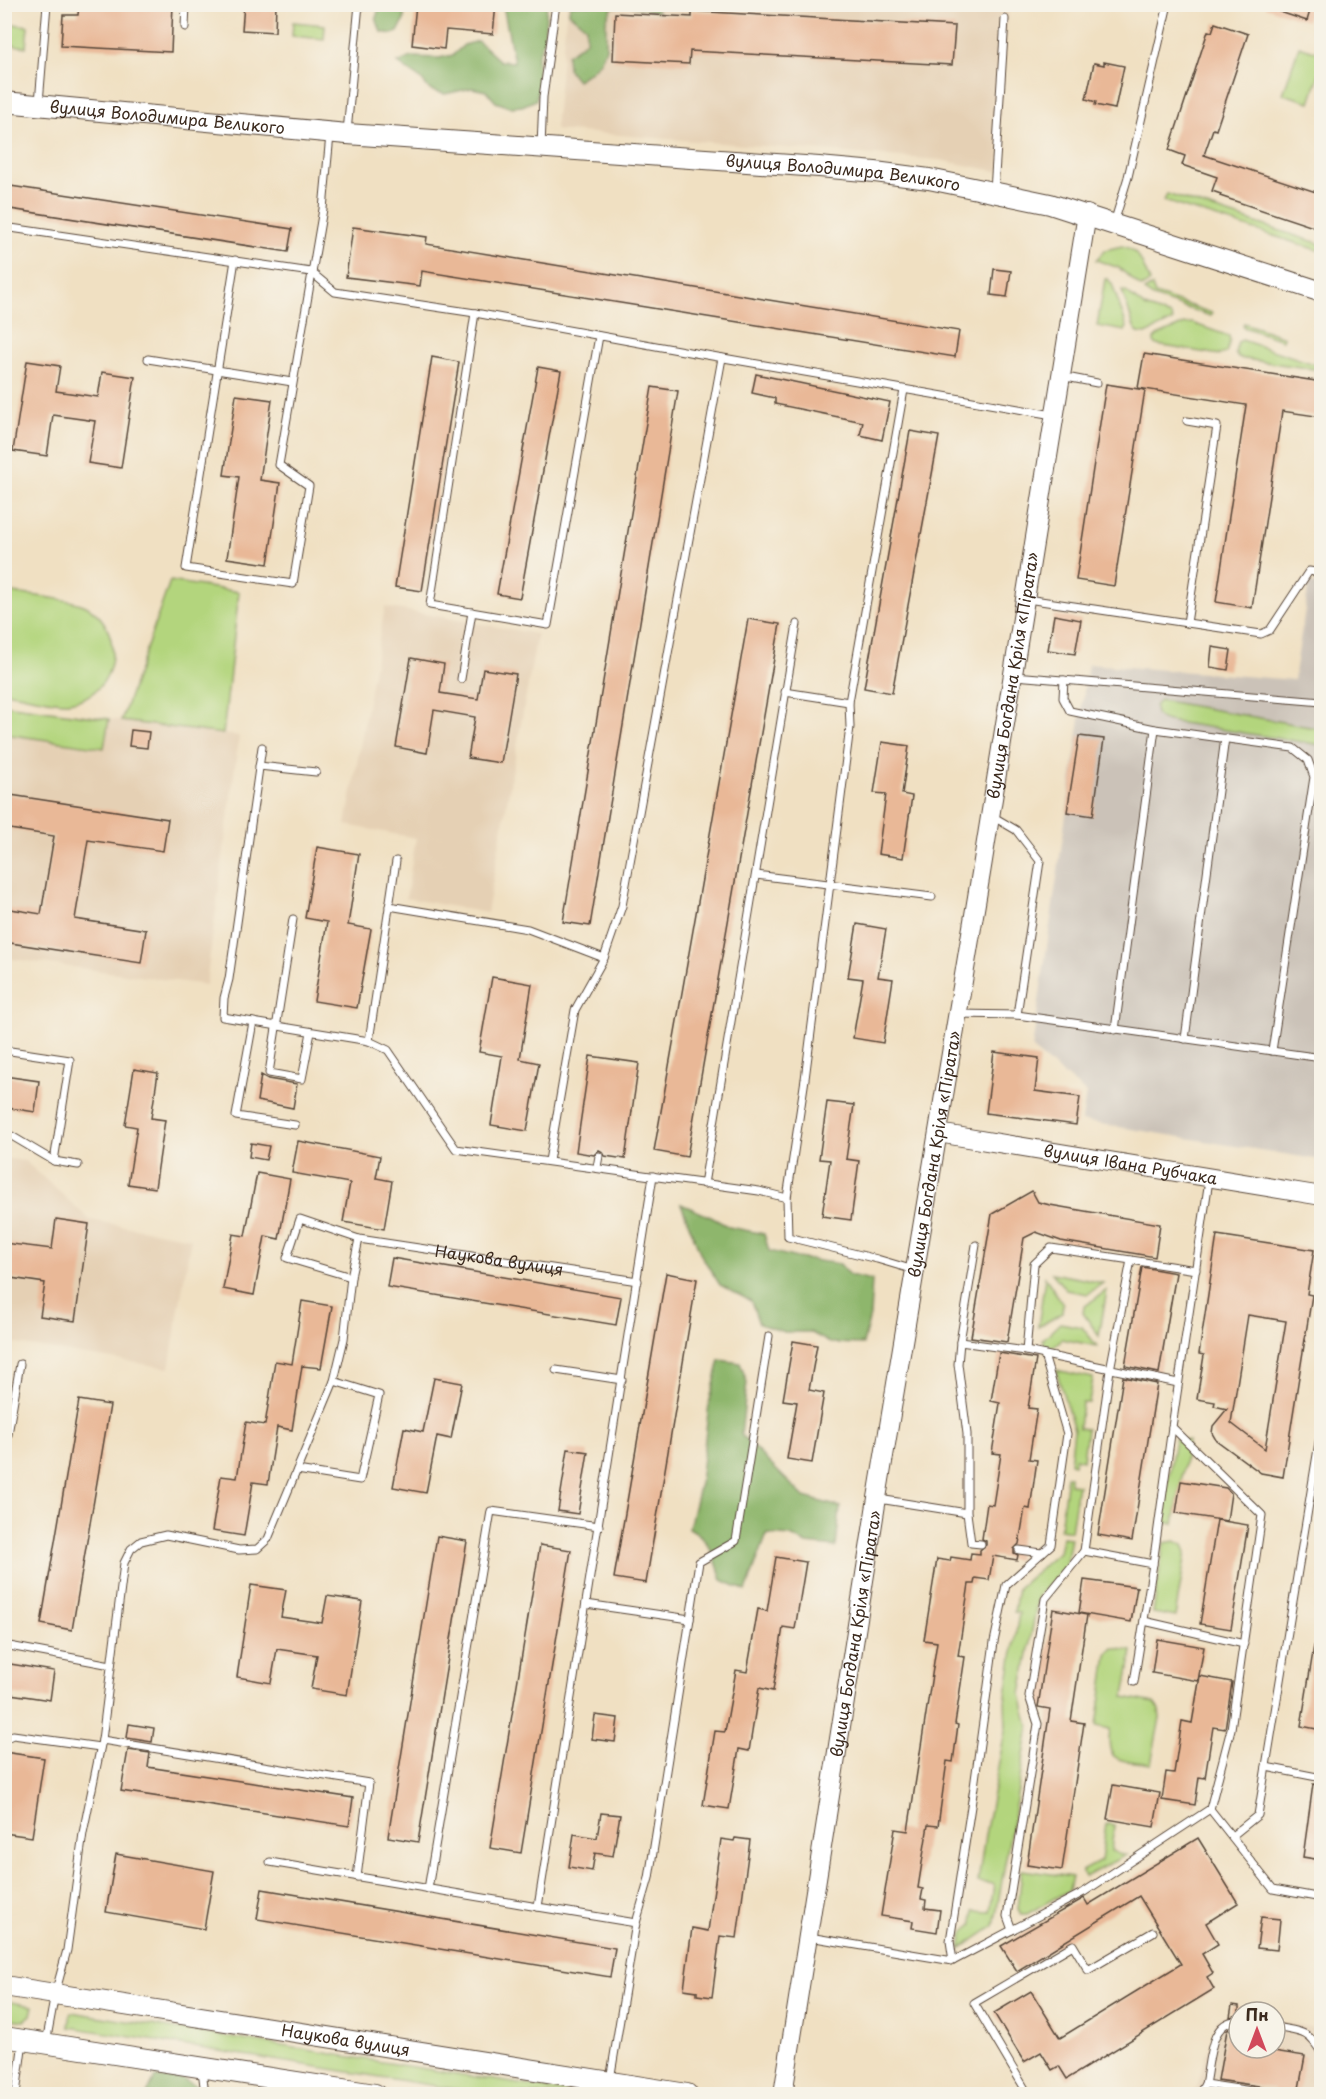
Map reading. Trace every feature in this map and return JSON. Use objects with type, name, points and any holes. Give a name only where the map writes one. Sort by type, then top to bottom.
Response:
[{"type":"main road","name":"вулиця Володимира Великого","points":[[4,102],[339,134],[875,172],[994,191],[1087,214],[1322,292]]},
{"type":"main road","name":"Наукова вулиця","points":[[4,1986],[687,2094]]},
{"type":"main road","points":[[14,2039],[375,2094]]},
{"type":"street","name":"вулиця Богдана Кріля «Пірата»","points":[[783,2094],[877,1498],[958,1014],[1087,214]]},
{"type":"street","name":"вулиця Івана Рубчака","points":[[938,1133],[1322,1196]]},
{"type":"lane","points":[[39,106],[47,4]]},
{"type":"lane","points":[[185,27],[186,4]]},
{"type":"lane","points":[[235,260],[186,568],[293,584],[309,486],[279,465],[310,272],[339,134],[359,4]]},
{"type":"lane","points":[[541,147],[543,97],[556,4]]},
{"type":"lane","points":[[1114,224],[1128,177],[1168,4]]},
{"type":"lane","points":[[994,191],[1005,20]]},
{"type":"lane","points":[[4,226],[310,272],[335,292],[475,313],[1053,416]]},
{"type":"lane","points":[[475,313],[430,606],[548,625],[599,336]]},
{"type":"lane","points":[[549,1161],[575,1010],[604,958],[622,906],[722,358]]},
{"type":"lane","points":[[148,359],[292,382]]},
{"type":"lane","points":[[1061,376],[1096,383]]},
{"type":"lane","points":[[904,390],[849,702],[850,727],[805,1079],[787,1198],[788,1237],[877,1258],[914,1270]]},
{"type":"lane","points":[[1187,421],[1218,426],[1187,623]]},
{"type":"lane","points":[[1024,599],[1261,634],[1270,630],[1309,572],[1322,573]]},
{"type":"lane","points":[[461,679],[472,612]]},
{"type":"lane","points":[[705,1184],[796,624]]},
{"type":"lane","points":[[1012,676],[1322,702]]},
{"type":"lane","points":[[1064,680],[1063,698],[1070,711],[1155,729],[1293,748],[1308,760],[1314,777],[1272,1051]]},
{"type":"lane","points":[[785,692],[849,702]]},
{"type":"lane","points":[[1114,1030],[1155,729]]},
{"type":"lane","points":[[1185,1039],[1226,738]]},
{"type":"lane","points":[[262,747],[223,1017],[369,1041],[388,1050],[456,1149],[597,1167],[759,1191],[787,1198]]},
{"type":"lane","points":[[259,766],[316,772]]},
{"type":"lane","points":[[990,815],[1016,830],[1040,861],[1017,1015]]},
{"type":"lane","points":[[369,1041],[396,861]]},
{"type":"lane","points":[[756,875],[932,897]]},
{"type":"lane","points":[[389,906],[528,929],[604,958]]},
{"type":"lane","points":[[293,919],[269,1072],[302,1079],[310,1032]]},
{"type":"lane","points":[[958,1014],[1017,1015],[1320,1058],[1322,1035]]},
{"type":"lane","points":[[253,1022],[236,1116],[295,1125]]},
{"type":"lane","points":[[4,1050],[70,1060],[54,1161]]},
{"type":"lane","points":[[7,1135],[54,1161],[78,1165]]},
{"type":"lane","points":[[597,1167],[599,1155]]},
{"type":"lane","points":[[538,1907],[653,1176]]},
{"type":"lane","points":[[1134,1682],[1210,1177]]},
{"type":"lane","name":"Наукова вулиця","points":[[351,1277],[287,1258],[300,1219],[359,1239],[638,1281]]},
{"type":"lane","points":[[46,2044],[55,1994],[67,1950],[83,1833],[101,1743],[124,1563],[131,1549],[141,1541],[166,1535],[239,1550],[257,1549],[268,1539],[334,1381],[344,1339],[351,1277],[359,1239]]},
{"type":"lane","points":[[976,1245],[958,1364],[967,1434],[967,1513],[971,1543],[981,1544]]},
{"type":"lane","points":[[1026,1351],[1034,1264],[1051,1248],[1196,1270]]},
{"type":"lane","points":[[1012,1930],[1008,1916],[1038,1724],[1029,1696],[1045,1599],[1084,1551],[1110,1370],[1131,1260]]},
{"type":"lane","points":[[609,2082],[636,1923],[649,1878],[699,1562],[736,1541],[769,1336]]},
{"type":"lane","points":[[960,1341],[1026,1351],[1178,1383]]},
{"type":"lane","points":[[953,1961],[950,1941],[1006,1585],[1051,1545],[1067,1434],[1044,1355]]},
{"type":"lane","points":[[4,1458],[20,1364]]},
{"type":"lane","points":[[556,1370],[622,1380]]},
{"type":"lane","points":[[297,1470],[360,1480],[380,1395],[334,1381]]},
{"type":"lane","points":[[1232,1836],[1258,1815],[1322,1424]]},
{"type":"lane","points":[[809,1937],[953,1961],[1084,1892],[1210,1809],[1231,1729],[1262,1515],[1172,1427]]},
{"type":"lane","points":[[877,1498],[967,1513]]},
{"type":"lane","points":[[428,1889],[491,1511],[599,1526]]},
{"type":"lane","points":[[1019,1550],[1042,1553]]},
{"type":"lane","points":[[1084,1551],[1153,1564]]},
{"type":"lane","points":[[586,1604],[690,1618]]},
{"type":"lane","points":[[1144,1621],[1244,1644]]},
{"type":"lane","points":[[4,1645],[111,1665]]},
{"type":"lane","points":[[4,1738],[13,1735],[101,1743],[369,1783],[357,1877]]},
{"type":"lane","points":[[1266,1767],[1322,1778]]},
{"type":"lane","points":[[1210,1809],[1273,1889],[1322,1898]]},
{"type":"lane","points":[[270,1862],[636,1923]]},
{"type":"lane","points":[[1029,2094],[974,2003],[1073,1945],[1088,1970],[1153,1932]]},
{"type":"lane","points":[[1199,2094],[1205,2084],[1216,2032],[1227,2022]]},
{"type":"lane","points":[[1287,2030],[1307,2034],[1314,2040],[1322,2054]]},
{"type":"lane","points":[[14,2039],[16,2094]]},
{"type":"lane","points":[[202,2068],[205,2094]]},
{"type":"lane","points":[[1205,2084],[1271,2094]]},
{"type":"shaded area","points":[[567,5],[1009,5],[999,132],[1001,172],[939,160],[555,130]]},
{"type":"shaded area","points":[[1309,583],[1321,585],[1321,1160],[1082,1121],[1086,1093],[1032,1049],[1088,664],[1294,680]]},
{"type":"shaded area","points":[[385,607],[537,634],[487,913],[406,898],[416,838],[346,825]]},
{"type":"shaded area","points":[[5,705],[239,736],[206,985],[5,958]]},
{"type":"shaded area","points":[[4,1158],[25,1161],[90,1220],[191,1238],[169,1368],[5,1342]]},
{"type":"shaded area","points":[[1227,2015],[1227,2060],[1287,2060],[1287,2023],[1321,2029],[1321,2094],[1191,2094],[1197,2087],[1217,2019]]},
{"type":"green space","points":[[380,5],[404,5],[404,20],[398,32],[392,34],[381,32],[376,18]]},
{"type":"green space","points":[[503,5],[547,5],[544,40],[537,57],[539,86],[536,100],[522,106],[510,107],[496,102],[486,91],[472,88],[445,94],[430,90],[421,79],[398,63],[411,57],[439,58],[453,55],[464,45],[478,41],[500,61],[514,62]]},
{"type":"green space","points":[[570,5],[627,5],[613,7],[606,20],[606,48],[600,62],[577,80],[568,69],[567,55],[586,41],[586,27],[569,13]]},
{"type":"green space","points":[[627,5],[654,5],[658,12]]},
{"type":"green space","points":[[293,22],[325,25],[324,39],[292,36]]},
{"type":"green space","points":[[5,23],[28,26],[26,47],[5,44]]},
{"type":"green space","points":[[1299,46],[1321,53],[1321,69],[1310,102],[1283,94]]},
{"type":"green space","points":[[1167,194],[1321,244],[1321,251],[1164,201]]},
{"type":"green space","points":[[1122,246],[1137,255],[1150,282],[1141,287],[1119,268],[1096,260],[1105,250]]},
{"type":"green space","points":[[1105,279],[1112,284],[1127,327],[1125,331],[1097,326]]},
{"type":"green space","points":[[1152,286],[1155,294],[1212,313],[1211,316],[1153,297],[1144,291]]},
{"type":"green space","points":[[1122,291],[1145,307],[1171,316],[1173,321],[1146,334],[1138,333]]},
{"type":"green space","points":[[1192,323],[1229,336],[1230,341],[1226,353],[1220,355],[1157,345],[1154,342],[1157,336]]},
{"type":"green space","points":[[1244,323],[1284,337],[1282,340],[1243,327]]},
{"type":"green space","points":[[1242,340],[1320,366],[1321,370],[1238,358],[1235,353],[1238,342]]},
{"type":"green space","points":[[170,581],[239,592],[223,734],[121,721]]},
{"type":"green space","points":[[4,592],[80,603],[99,617],[108,630],[112,645],[112,661],[107,676],[98,689],[85,698],[68,702],[5,692]]},
{"type":"green space","points":[[1160,700],[1321,729],[1321,745],[1168,721],[1156,715],[1155,706]]},
{"type":"green space","points":[[5,705],[109,719],[104,748],[5,734]]},
{"type":"green space","points":[[681,1204],[729,1227],[764,1234],[769,1251],[797,1258],[840,1264],[849,1275],[872,1280],[870,1316],[863,1344],[830,1343],[810,1332],[784,1332],[759,1324],[751,1301],[720,1285],[701,1255]]},
{"type":"green space","points":[[1052,1273],[1103,1283],[1088,1294],[1066,1290]]},
{"type":"green space","points":[[1045,1277],[1063,1304],[1062,1313],[1038,1327]]},
{"type":"green space","points":[[1107,1290],[1099,1336],[1083,1313],[1084,1307]]},
{"type":"green space","points":[[1060,1323],[1082,1327],[1097,1346],[1062,1339],[1054,1346],[1046,1346],[1042,1340]]},
{"type":"green space","points":[[720,1360],[740,1363],[747,1382],[741,1435],[804,1497],[840,1507],[836,1547],[806,1544],[791,1536],[767,1534],[746,1591],[722,1580],[707,1544],[689,1528],[700,1483],[709,1404]]},
{"type":"green space","points":[[1056,1370],[1093,1378],[1089,1403],[1082,1403],[1079,1428],[1087,1429],[1083,1460],[1075,1458],[1074,1464],[1070,1463],[1074,1430]]},
{"type":"green space","points":[[1175,1439],[1188,1441],[1174,1524],[1161,1522]]},
{"type":"green space","points":[[1067,1476],[1070,1476],[1070,1484],[1078,1485],[1071,1531],[1060,1529]]},
{"type":"green space","points":[[1062,1537],[1071,1538],[1066,1566],[1038,1596],[1021,1694],[1029,1727],[994,1926],[960,1949],[963,1933],[973,1924],[974,1911],[990,1912],[994,1884],[978,1882],[1006,1726],[1005,1701],[1019,1613],[1014,1612],[1018,1588],[1059,1552]]},
{"type":"green space","points":[[1175,1541],[1183,1545],[1186,1552],[1175,1617],[1153,1613],[1164,1543]]},
{"type":"green space","points":[[1113,1648],[1132,1651],[1124,1697],[1154,1703],[1159,1710],[1160,1718],[1151,1764],[1117,1758],[1110,1749],[1110,1729],[1097,1726],[1107,1654]]},
{"type":"green space","points":[[1106,1824],[1114,1825],[1111,1851],[1126,1855],[1085,1877],[1082,1871],[1101,1861]]},
{"type":"green space","points":[[1022,1870],[1072,1877],[1069,1890],[1027,1914],[1021,1914],[1018,1909]]},
{"type":"green space","points":[[5,2001],[33,2006],[31,2015],[24,2021],[5,2018]]},
{"type":"green space","points":[[71,2012],[581,2094],[486,2094],[69,2027]]},
{"type":"green space","points":[[155,2078],[183,2079],[196,2086],[197,2094],[147,2094]]},
{"type":"building","points":[[79,4],[173,4],[171,52],[61,46],[63,15],[78,15]]},
{"type":"building","points":[[244,4],[276,4],[275,32],[242,30]]},
{"type":"building","points":[[416,4],[496,4],[493,34],[446,30],[444,49],[412,45]]},
{"type":"building","points":[[1265,4],[1312,4],[1307,21],[1265,7]]},
{"type":"building","points":[[692,11],[955,26],[952,65],[690,51],[689,64],[613,60],[615,13],[692,17]]},
{"type":"building","points":[[1215,23],[1248,34],[1216,130],[1213,129],[1204,155],[1322,194],[1322,230],[1220,196],[1221,194],[1212,191],[1217,177],[1182,165],[1185,156],[1169,150],[1208,31],[1212,32]]},
{"type":"building","points":[[1104,62],[1124,66],[1115,109],[1095,105],[1096,102],[1086,99],[1094,63],[1104,65]]},
{"type":"building","points":[[4,185],[292,229],[288,252],[4,208]]},
{"type":"building","points":[[353,227],[427,237],[426,244],[959,331],[955,357],[422,271],[420,286],[346,277]]},
{"type":"building","points":[[994,269],[1011,271],[1007,297],[991,295]]},
{"type":"building","points":[[1144,354],[1322,382],[1322,417],[1282,411],[1252,608],[1216,602],[1246,405],[1138,388]]},
{"type":"building","points":[[432,357],[459,362],[422,591],[395,587]]},
{"type":"building","points":[[27,361],[60,366],[56,391],[98,397],[102,372],[135,377],[121,468],[88,463],[95,421],[53,415],[47,456],[13,451]]},
{"type":"building","points":[[538,367],[561,371],[520,598],[497,594]]},
{"type":"building","points":[[756,374],[890,402],[882,440],[860,435],[863,422],[775,404],[775,398],[752,393]]},
{"type":"building","points":[[1106,384],[1145,390],[1114,586],[1076,580]]},
{"type":"building","points":[[652,387],[678,391],[590,926],[563,922]]},
{"type":"building","points":[[236,395],[272,400],[260,480],[280,483],[268,564],[227,558],[239,477],[224,475]]},
{"type":"building","points":[[910,431],[939,436],[892,693],[864,688]]},
{"type":"building","points":[[1054,615],[1081,620],[1075,654],[1048,650]]},
{"type":"building","points":[[748,619],[780,624],[687,1157],[654,1151]]},
{"type":"building","points":[[1212,647],[1231,650],[1228,670],[1210,667]]},
{"type":"building","points":[[411,658],[444,664],[440,693],[478,699],[483,669],[516,674],[501,763],[468,758],[475,717],[434,710],[427,753],[396,747]]},
{"type":"building","points":[[131,730],[149,732],[147,748],[129,746]]},
{"type":"building","points":[[1079,736],[1104,739],[1093,816],[1067,812]]},
{"type":"building","points":[[882,742],[909,746],[902,794],[912,796],[903,858],[878,854],[886,794],[874,793]]},
{"type":"building","points":[[4,794],[168,819],[163,851],[88,840],[75,919],[146,930],[141,963],[4,942],[4,908],[41,914],[54,836],[4,828]]},
{"type":"building","points":[[317,847],[359,854],[348,925],[371,929],[357,1008],[314,1001],[327,922],[305,918]]},
{"type":"building","points":[[857,924],[886,929],[878,977],[893,979],[883,1043],[853,1038],[863,979],[848,977]]},
{"type":"building","points":[[492,977],[532,984],[520,1059],[539,1063],[527,1131],[491,1125],[502,1056],[479,1052]]},
{"type":"building","points":[[994,1052],[1039,1058],[1035,1091],[1080,1097],[1076,1125],[986,1113]]},
{"type":"building","points":[[590,1056],[639,1063],[625,1159],[605,1156],[599,1150],[594,1155],[576,1152]]},
{"type":"building","points":[[134,1069],[158,1073],[151,1118],[165,1120],[155,1188],[128,1184],[137,1127],[125,1125]]},
{"type":"building","points":[[261,1075],[268,1079],[297,1084],[293,1108],[257,1101]]},
{"type":"building","points":[[4,1076],[39,1081],[35,1112],[4,1107]]},
{"type":"building","points":[[827,1102],[854,1105],[846,1159],[859,1161],[851,1220],[822,1216],[830,1160],[819,1159]]},
{"type":"building","points":[[298,1141],[380,1156],[376,1178],[392,1181],[384,1229],[343,1222],[350,1183],[292,1173]]},
{"type":"building","points":[[251,1143],[269,1146],[266,1160],[249,1157]]},
{"type":"building","points":[[257,1173],[290,1179],[279,1239],[265,1236],[254,1295],[223,1289],[233,1234],[245,1236]]},
{"type":"building","points":[[1032,1191],[1038,1202],[1160,1224],[1155,1257],[1061,1241],[1036,1232],[1024,1238],[1007,1342],[971,1337],[992,1214]]},
{"type":"building","points":[[56,1219],[89,1224],[75,1321],[40,1316],[45,1283],[4,1277],[4,1243],[52,1249]]},
{"type":"building","points":[[1217,1235],[1314,1250],[1307,1294],[1312,1295],[1283,1477],[1261,1473],[1216,1440],[1212,1433],[1213,1426],[1227,1409],[1214,1406],[1215,1402],[1197,1399],[1204,1355],[1199,1354]],"holes":[[[1248,1315],[1286,1321],[1265,1449],[1231,1423]]]},
{"type":"building","points":[[392,1258],[621,1297],[616,1325],[387,1287]]},
{"type":"building","points":[[1142,1267],[1176,1273],[1159,1373],[1125,1366]]},
{"type":"building","points":[[666,1273],[697,1279],[646,1583],[614,1578]]},
{"type":"building","points":[[302,1301],[332,1306],[321,1368],[302,1366],[292,1430],[277,1427],[268,1484],[253,1482],[244,1536],[212,1531],[221,1476],[237,1478],[246,1422],[265,1425],[275,1361],[292,1364]]},
{"type":"building","points":[[793,1341],[817,1345],[809,1390],[824,1393],[812,1463],[787,1459],[797,1402],[783,1400]]},
{"type":"building","points":[[999,1353],[1036,1359],[1028,1408],[1037,1409],[1029,1459],[1037,1460],[1030,1509],[1025,1508],[1019,1544],[1014,1549],[1014,1553],[1018,1555],[1017,1560],[993,1556],[989,1580],[975,1578],[974,1584],[969,1584],[958,1656],[965,1657],[955,1724],[958,1725],[953,1762],[947,1761],[938,1826],[928,1825],[918,1888],[923,1889],[921,1899],[926,1900],[925,1908],[940,1910],[937,1932],[912,1928],[913,1921],[881,1916],[895,1829],[908,1831],[937,1642],[924,1640],[937,1559],[950,1561],[951,1557],[970,1560],[971,1553],[980,1554],[980,1550],[986,1545],[986,1541],[982,1539],[987,1504],[993,1505],[1001,1454],[992,1453],[1000,1403],[991,1401]]},
{"type":"building","points":[[1123,1377],[1157,1384],[1132,1541],[1098,1535]]},
{"type":"building","points":[[434,1378],[462,1383],[451,1439],[437,1436],[426,1493],[393,1487],[404,1428],[423,1432]]},
{"type":"building","points":[[79,1400],[110,1405],[72,1630],[41,1624]]},
{"type":"building","points":[[568,1449],[588,1452],[578,1514],[558,1511]]},
{"type":"building","points":[[1181,1481],[1226,1488],[1231,1493],[1227,1521],[1176,1513]]},
{"type":"building","points":[[1217,1520],[1248,1525],[1231,1629],[1200,1624]]},
{"type":"building","points":[[437,1536],[467,1541],[418,1842],[388,1837]]},
{"type":"building","points":[[540,1545],[571,1550],[521,1853],[490,1848]]},
{"type":"building","points":[[776,1557],[806,1562],[795,1629],[783,1627],[773,1691],[759,1688],[749,1751],[739,1749],[729,1809],[703,1805],[715,1731],[725,1732],[736,1670],[747,1672],[758,1609],[767,1611]]},
{"type":"building","points":[[1084,1580],[1137,1587],[1131,1622],[1079,1613]]},
{"type":"building","points":[[251,1585],[286,1590],[281,1617],[322,1623],[327,1596],[362,1601],[347,1695],[311,1689],[317,1655],[277,1649],[271,1683],[237,1677]]},
{"type":"building","points":[[1053,1609],[1087,1615],[1071,1721],[1084,1723],[1062,1870],[1027,1865],[1050,1709],[1038,1707]]},
{"type":"building","points":[[1157,1639],[1204,1647],[1198,1681],[1152,1673]]},
{"type":"building","points":[[1314,1646],[1322,1647],[1322,1730],[1301,1726]]},
{"type":"building","points":[[4,1663],[54,1671],[50,1700],[4,1693]]},
{"type":"building","points":[[1200,1676],[1232,1682],[1225,1729],[1213,1727],[1205,1778],[1199,1777],[1195,1805],[1162,1800],[1166,1772],[1174,1773],[1182,1721],[1192,1723]]},
{"type":"building","points":[[595,1715],[618,1718],[615,1742],[592,1739]]},
{"type":"building","points":[[129,1724],[154,1728],[152,1742],[127,1738]]},
{"type":"building","points":[[128,1750],[150,1753],[148,1767],[353,1798],[349,1826],[121,1791]]},
{"type":"building","points":[[4,1752],[44,1758],[32,1837],[4,1833]]},
{"type":"building","points":[[1313,1784],[1322,1785],[1322,1860],[1303,1857]]},
{"type":"building","points":[[1113,1785],[1160,1793],[1154,1827],[1107,1819]]},
{"type":"building","points":[[601,1813],[620,1815],[613,1856],[595,1853],[592,1871],[569,1867],[574,1834],[597,1838]]},
{"type":"building","points":[[735,1838],[750,1840],[737,1938],[720,1936],[712,1997],[697,1995],[697,1991],[684,1989],[692,1928],[708,1931],[721,1839],[734,1841]]},
{"type":"building","points":[[1198,1838],[1238,1903],[1206,1923],[1218,1944],[1202,1954],[1213,1973],[1207,1977],[1214,1989],[1067,2079],[1059,2066],[1052,2070],[1041,2052],[1024,2062],[994,2013],[1031,1991],[1060,2038],[1181,1964],[1139,1896],[1017,1971],[1001,1946],[1084,1898],[1088,1905]]},
{"type":"building","points":[[116,1854],[214,1871],[204,1929],[106,1912]]},
{"type":"building","points":[[262,1889],[615,1948],[610,1977],[257,1919]]},
{"type":"building","points":[[1261,1917],[1280,1919],[1277,1950],[1257,1948]]},
{"type":"building","points":[[1227,2030],[1227,2060],[1287,2060],[1287,2053],[1305,2056],[1298,2094],[1277,2094],[1272,2088],[1218,2080]]}]
